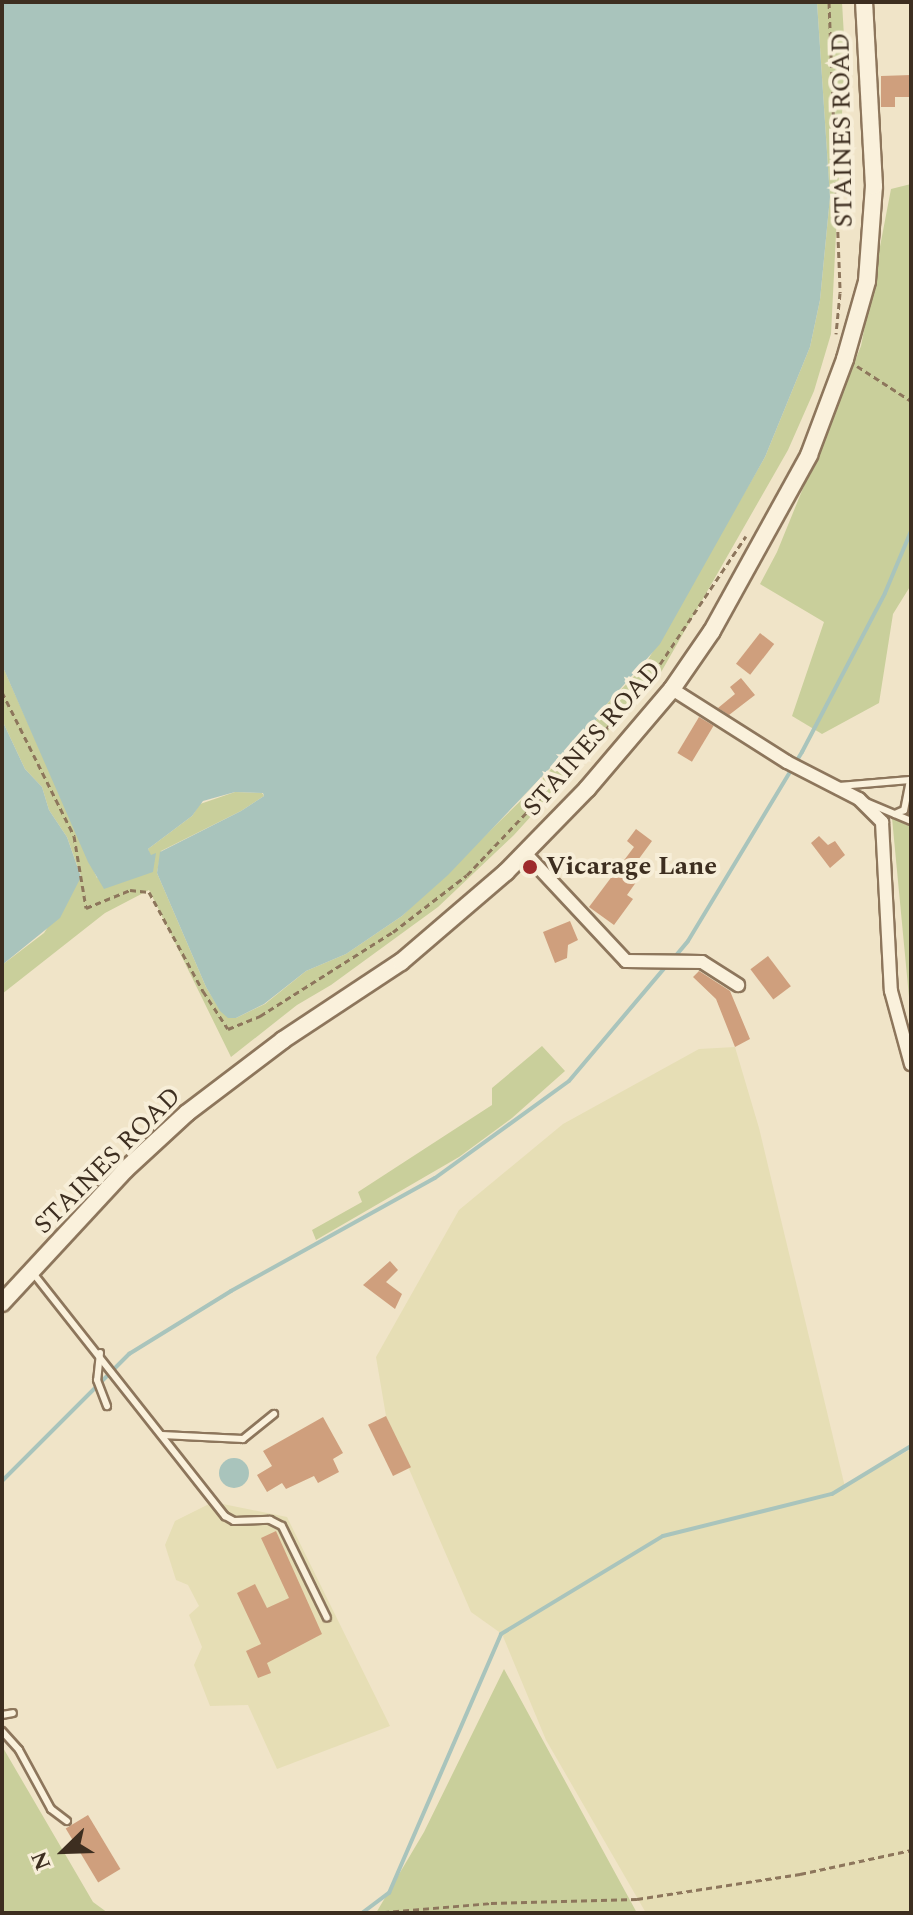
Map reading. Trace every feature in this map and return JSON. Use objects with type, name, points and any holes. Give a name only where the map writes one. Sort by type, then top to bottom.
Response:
[{"type":"main road","name":"STAINES ROAD","points":[[2,1303],[125,1170],[187,1113],[248,1065],[401,962],[525,853],[587,789],[672,689],[743,579],[809,455],[845,359],[867,281],[874,186],[864,2]]},
{"type":"street","points":[[672,689],[787,762],[859,799],[882,822],[891,991],[911,1064]]},
{"type":"street","points":[[525,853],[626,961],[702,962],[738,985]]},
{"type":"lane","points":[[836,786],[910,780],[904,810],[895,814]]},
{"type":"lane","points":[[859,799],[911,821]]},
{"type":"lane","points":[[32,1271],[229,1519],[270,1520],[282,1526],[327,1618]]},
{"type":"lane","points":[[100,1353],[97,1380],[107,1406]]},
{"type":"lane","points":[[162,1435],[243,1439],[274,1414]]},
{"type":"lane","points":[[2,1715],[13,1713]]},
{"type":"lane","points":[[2,1731],[19,1750],[51,1809],[67,1821]]},
{"type":"path","points":[[829,2],[840,293],[835,339]]},
{"type":"path","points":[[845,359],[911,401]]},
{"type":"path","points":[[2,692],[74,836],[86,908],[130,890],[149,892],[189,968],[228,1029],[260,1016],[393,932],[467,875],[609,726],[660,664],[749,531]]},
{"type":"path","points":[[373,1913],[491,1903],[637,1899],[800,1874],[911,1850]]},
{"type":"shaded area","points":[[735,1047],[759,1128],[845,1487],[911,1449],[911,1913],[646,1913],[546,1740],[502,1634],[471,1612],[386,1416],[376,1357],[459,1210],[563,1124],[699,1049]]},
{"type":"shaded area","points":[[213,1502],[287,1517],[390,1726],[277,1769],[248,1705],[210,1706],[194,1665],[202,1647],[189,1615],[199,1606],[188,1585],[176,1580],[165,1545],[175,1521]]},
{"type":"green space","points":[[817,2],[842,2],[845,54],[831,334],[814,391],[788,450],[660,674],[514,835],[438,907],[331,985],[297,1005],[231,1057],[149,890],[105,913],[2,994],[2,965],[44,933],[81,876],[67,837],[49,810],[42,787],[25,769],[2,720],[2,665],[97,878],[153,871],[148,849],[192,816],[200,804],[235,792],[262,793],[264,796],[161,851],[157,873],[206,987],[220,1010],[236,1018],[265,1004],[306,971],[346,954],[402,916],[539,783],[572,745],[586,736],[605,706],[645,665],[765,457],[810,347],[820,300],[830,197]]},
{"type":"green space","points":[[911,184],[911,585],[893,614],[879,703],[822,734],[792,716],[824,622],[760,584],[777,552],[861,346],[891,189]]},
{"type":"green space","points":[[892,818],[911,827],[911,1018]]},
{"type":"green space","points":[[542,1046],[565,1071],[512,1118],[459,1157],[316,1240],[312,1230],[362,1202],[358,1192],[492,1105],[492,1088]]},
{"type":"green space","points":[[504,1669],[637,1913],[376,1913],[424,1832]]},
{"type":"green space","points":[[2,1746],[93,1902],[108,1913],[2,1913]]},
{"type":"water","points":[[2,2],[817,2],[830,197],[820,300],[810,347],[765,457],[660,644],[605,706],[586,736],[572,745],[448,875],[402,916],[346,954],[306,971],[264,1004],[236,1018],[228,1018],[220,1011],[206,987],[157,873],[160,852],[241,811],[264,796],[263,793],[235,792],[203,801],[192,816],[148,849],[151,855],[156,853],[153,872],[104,889],[88,862],[2,665]]},
{"type":"water","points":[[2,720],[25,769],[42,787],[49,810],[67,837],[81,877],[60,918],[2,965]]},
{"type":"water","points":[[234,1458],[245,1462],[249,1473],[245,1484],[234,1488],[223,1484],[219,1473],[223,1462]]},
{"type":"building","points":[[911,75],[911,97],[895,97],[895,107],[881,107],[881,76]]},
{"type":"building","points":[[760,633],[774,644],[750,675],[736,664]]},
{"type":"building","points":[[741,678],[755,695],[729,715],[718,708],[735,694],[730,687]]},
{"type":"building","points":[[699,717],[714,726],[692,762],[677,753]]},
{"type":"building","points":[[636,829],[652,841],[630,871],[639,878],[627,895],[633,899],[614,925],[589,907],[634,847],[627,841]]},
{"type":"building","points":[[819,836],[828,845],[835,841],[845,855],[830,868],[811,843]]},
{"type":"building","points":[[570,921],[578,940],[568,945],[567,958],[555,963],[543,932]]},
{"type":"building","points":[[768,956],[791,986],[773,1000],[750,969]]},
{"type":"building","points":[[699,971],[730,991],[750,1039],[735,1047],[716,999],[693,977]]},
{"type":"building","points":[[390,1261],[398,1270],[386,1282],[402,1294],[395,1309],[363,1285]]},
{"type":"building","points":[[386,1416],[411,1467],[393,1476],[368,1425]]},
{"type":"building","points":[[323,1417],[343,1453],[333,1459],[339,1472],[318,1483],[314,1476],[286,1489],[282,1483],[267,1492],[257,1475],[272,1466],[263,1451]]},
{"type":"building","points":[[276,1531],[322,1634],[267,1663],[271,1673],[258,1678],[246,1651],[261,1644],[237,1593],[255,1584],[267,1608],[289,1598],[261,1538]]},
{"type":"building","points":[[88,1815],[120,1869],[98,1882],[66,1828]]},
{"type":"waterway","points":[[673,959],[688,941],[802,752],[885,593],[911,531]]},
{"type":"waterway","points":[[2,1481],[129,1354],[231,1291],[435,1178],[569,1081],[667,965]]},
{"type":"waterway","points":[[362,1913],[389,1893],[501,1634],[663,1536],[832,1494],[911,1446]]},
{"type":"place","name":"Vicarage Lane","points":[[530,867]]}]
